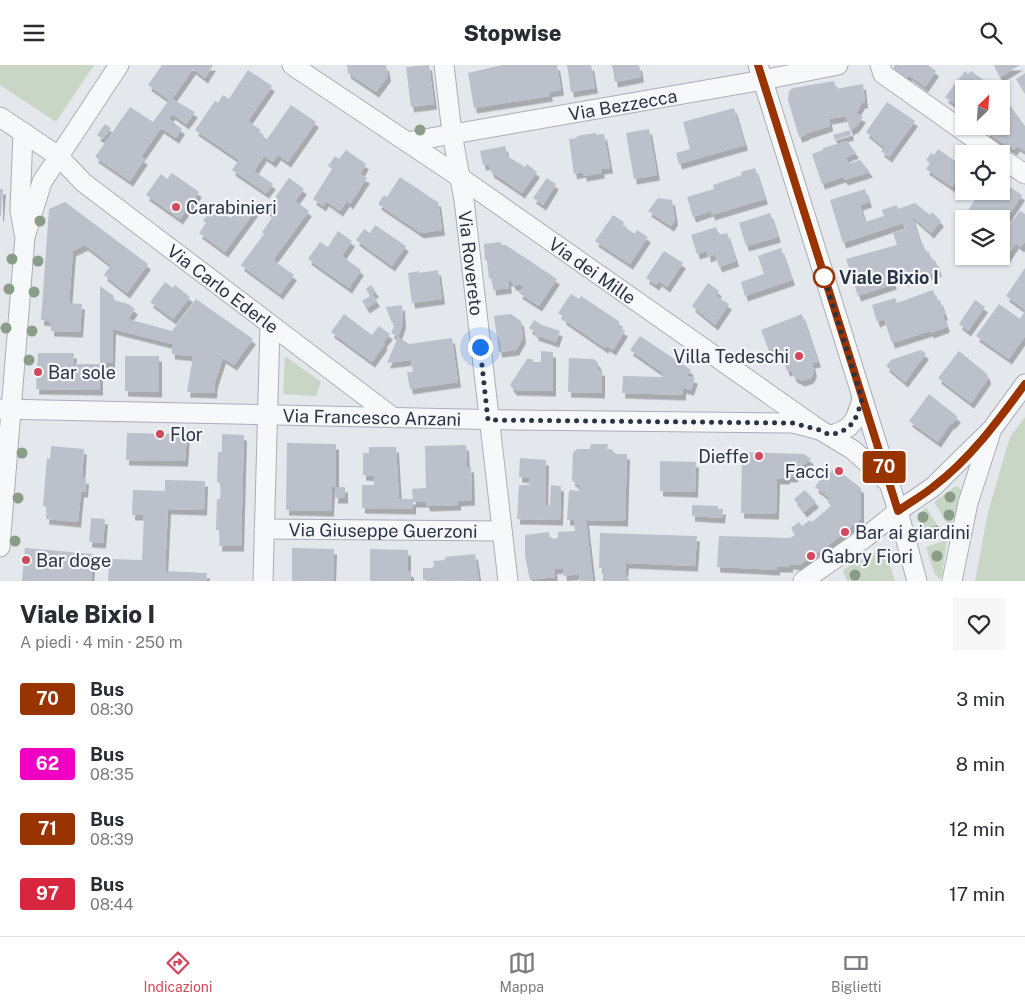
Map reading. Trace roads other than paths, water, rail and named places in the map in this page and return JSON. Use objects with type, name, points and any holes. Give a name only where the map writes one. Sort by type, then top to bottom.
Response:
[{"type":"street","points":[[0,547],[5,409],[25,237],[42,182],[119,65]]},
{"type":"street","name":"Via dei Mille","points":[[292,65],[461,178],[853,451],[888,483]]},
{"type":"street","name":"Via Rovereto","points":[[444,65],[452,133],[461,178],[508,581]]},
{"type":"street","name":"Via Bezzecca","points":[[407,142],[761,73],[838,65]]},
{"type":"street","points":[[880,65],[883,75],[983,145]]},
{"type":"street","points":[[761,73],[898,511],[918,581]]},
{"type":"street","name":"Via Carlo Ederle","points":[[0,118],[58,156],[84,183],[394,418]]},
{"type":"street","points":[[23,132],[20,210],[25,237]]},
{"type":"street","points":[[1010,164],[1025,174]]},
{"type":"street","points":[[263,581],[270,325]]},
{"type":"street","points":[[804,581],[933,487],[992,429],[1025,384]]},
{"type":"street","points":[[763,423],[773,410],[770,394]]},
{"type":"street","points":[[825,432],[842,432],[852,425],[862,399]]},
{"type":"street","name":"Via Francesco Anzani","points":[[5,409],[488,420],[793,423],[825,432]]},
{"type":"street","points":[[952,581],[968,503],[992,429]]},
{"type":"street","name":"Via Giuseppe Guerzoni","points":[[264,529],[502,531]]},
{"type":"place","name":"Carabinieri","points":[[176,207]]},
{"type":"place","name":"Viale Bixio I","points":[[824,277]]},
{"type":"place","name":"Villa Tedeschi","points":[[799,356]]},
{"type":"place","name":"Bar sole","points":[[38,372]]},
{"type":"place","name":"Flor","points":[[160,434]]},
{"type":"place","name":"Dieffe","points":[[759,456]]},
{"type":"place","name":"Facci","points":[[839,471]]},
{"type":"place","name":"Bar ai giardini","points":[[845,532]]},
{"type":"place","name":"Gabry Fiori","points":[[811,556]]},
{"type":"place","name":"Bar doge","points":[[26,560]]}]
